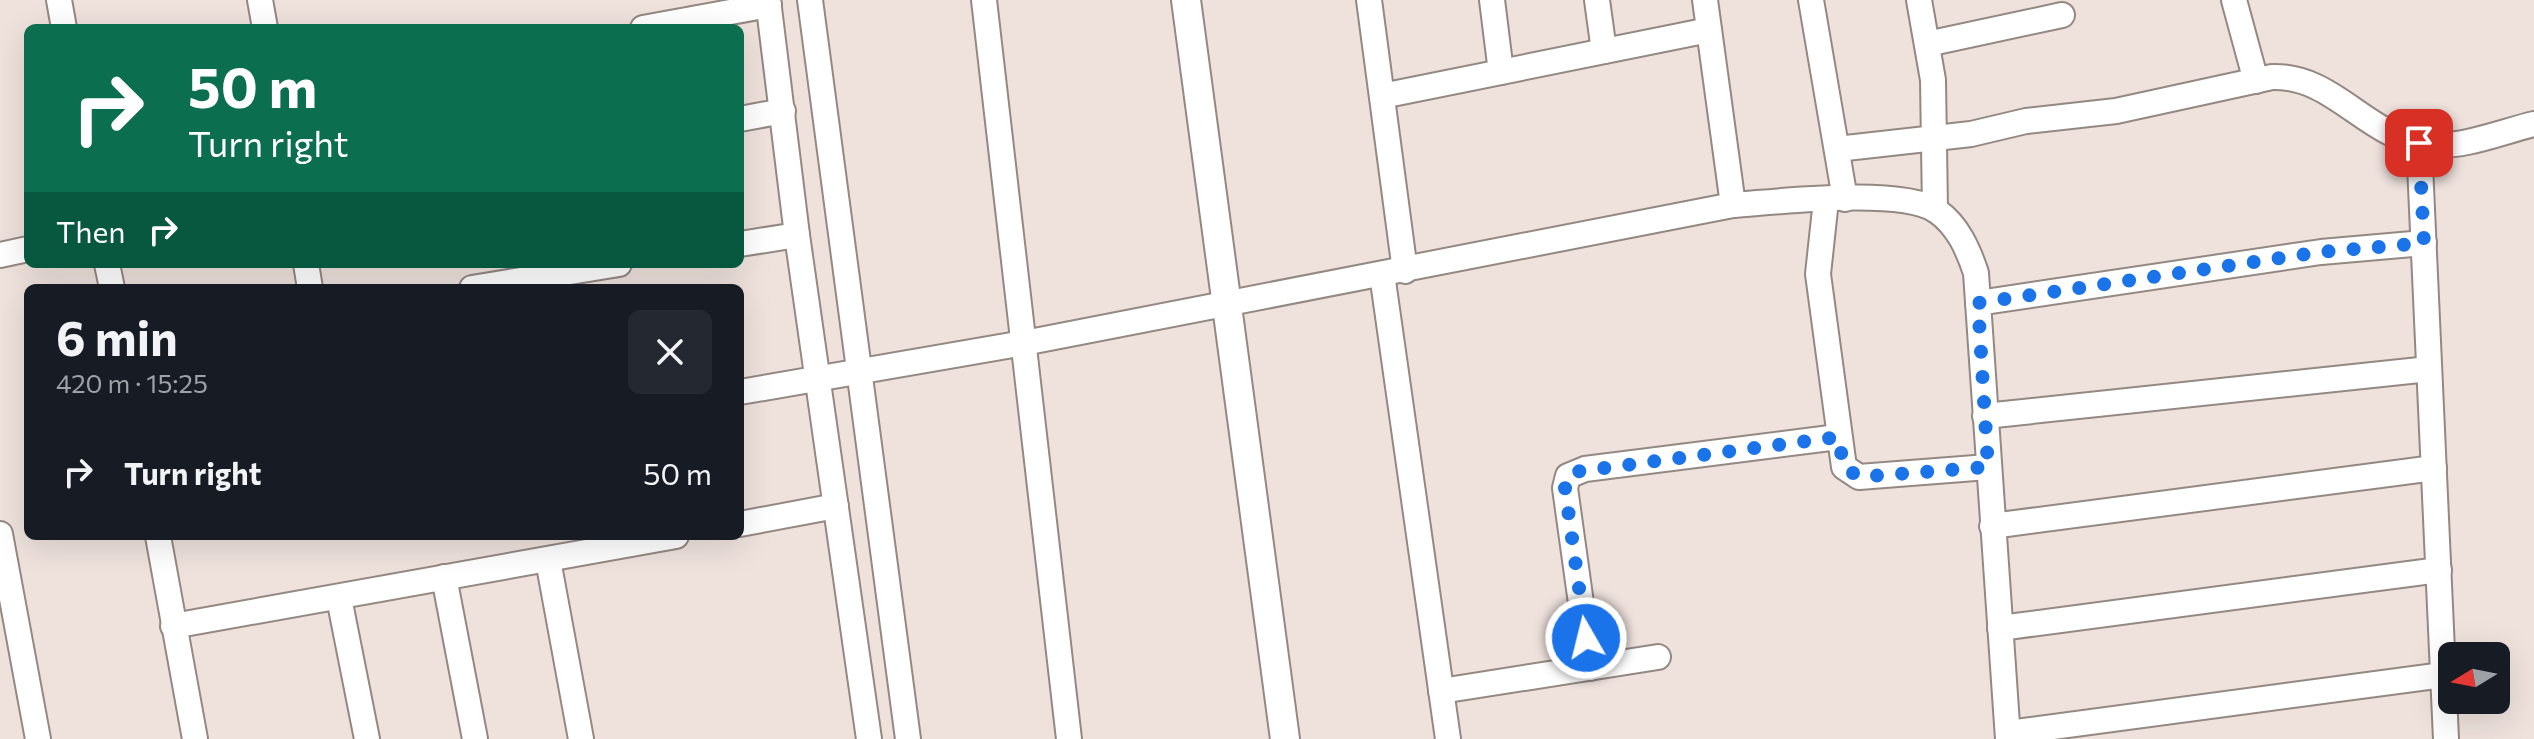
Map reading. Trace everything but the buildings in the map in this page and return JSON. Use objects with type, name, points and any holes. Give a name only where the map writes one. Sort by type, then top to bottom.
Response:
[{"type":"street","points":[[260,0],[264,24]]},
{"type":"street","points":[[810,0],[908,739]]},
{"type":"street","points":[[984,0],[1069,739]]},
{"type":"street","points":[[1186,0],[1285,739]]},
{"type":"street","points":[[1369,0],[1382,96],[1394,273],[1448,739]]},
{"type":"street","points":[[1492,0],[1501,72]]},
{"type":"street","points":[[1597,0],[1604,51]]},
{"type":"street","points":[[1705,0],[1733,205]]},
{"type":"street","points":[[1811,0],[1837,149],[1836,199],[1818,274],[1844,467],[1859,477],[1988,467]]},
{"type":"street","points":[[1919,0],[1937,137],[1935,210]]},
{"type":"street","points":[[2234,0],[2256,81]]},
{"type":"street","points":[[62,1],[64,24]]},
{"type":"street","points":[[663,24],[769,3],[797,235],[869,739]]},
{"type":"street","points":[[1927,44],[2062,15]]},
{"type":"street","points":[[1382,96],[1709,30]]},
{"type":"street","points":[[1837,149],[1971,134],[2026,121],[2116,111],[2256,81],[2292,77],[2311,81],[2387,133],[2419,143],[2469,141],[2534,124]]},
{"type":"street","points":[[744,118],[783,111]]},
{"type":"street","points":[[2419,143],[2442,642]]},
{"type":"street","points":[[744,391],[1024,343],[1226,301],[1394,273],[1733,205],[1836,199],[1912,202],[1935,210],[1956,229],[1976,273],[2008,736],[2438,676]]},
{"type":"street","points":[[744,243],[797,235]]},
{"type":"street","points":[[1978,303],[2321,252],[2424,243]]},
{"type":"street","points":[[0,255],[24,250]]},
{"type":"street","points":[[496,284],[594,268]]},
{"type":"street","points":[[1985,416],[2429,369]]},
{"type":"street","points":[[1590,668],[1565,488],[1568,476],[1585,469],[1838,437]]},
{"type":"street","points":[[1992,526],[2434,468]]},
{"type":"street","points":[[744,523],[836,506]]},
{"type":"street","points":[[0,534],[10,641],[38,739]]},
{"type":"street","points":[[159,540],[195,739]]},
{"type":"street","points":[[173,626],[655,540]]},
{"type":"street","points":[[548,560],[581,739]]},
{"type":"street","points":[[2000,628],[2439,570]]},
{"type":"street","points":[[444,577],[475,739]]},
{"type":"street","points":[[339,598],[367,739]]},
{"type":"street","points":[[1441,691],[1658,657]]},
{"type":"street","points":[[2445,714],[2446,739]]},
{"type":"route","points":[[1586,638],[1565,488],[1568,476],[1574,472],[1838,437],[1844,467],[1851,475],[1859,477],[1988,467],[1978,303],[2321,252],[2424,243],[2419,143]]}]
